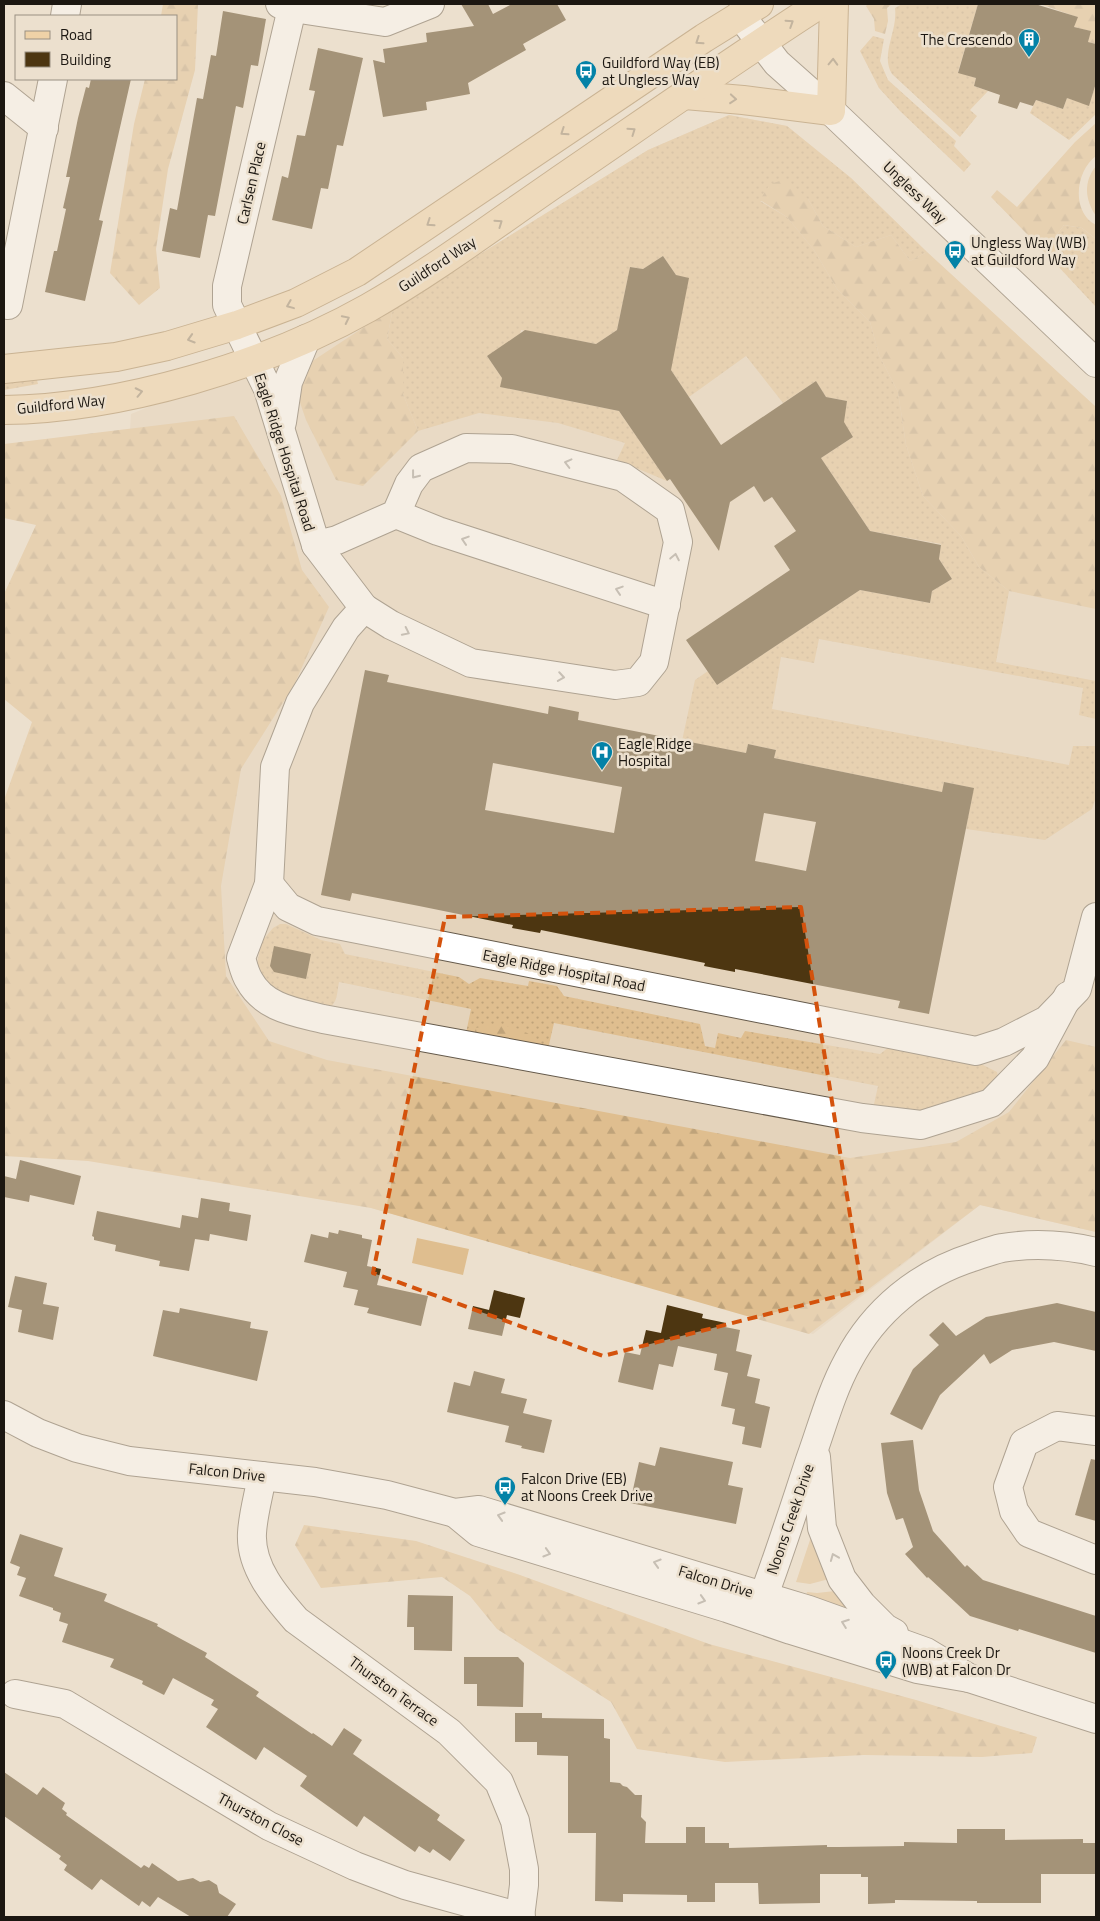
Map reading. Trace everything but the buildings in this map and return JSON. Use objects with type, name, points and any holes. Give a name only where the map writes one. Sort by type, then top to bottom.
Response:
[{"type":"main road","name":"Guildford Way","points":[[4,410],[107,400],[183,383],[306,339],[368,308],[450,256],[761,42],[820,4]]},
{"type":"main road","points":[[685,94],[831,111],[834,4]]},
{"type":"main road","points":[[4,369],[116,357],[167,346],[237,325],[296,303],[357,272],[704,38],[750,10]]},
{"type":"street","points":[[289,5],[385,22],[430,4]]},
{"type":"street","name":"Carlsen Place","points":[[254,359],[227,305],[227,286],[289,5]]},
{"type":"street","name":"Ungless Way","points":[[750,10],[761,42],[777,63],[831,111],[1096,363]]},
{"type":"street","points":[[8,305],[53,80]]},
{"type":"street","points":[[4,96],[44,128]]},
{"type":"street","points":[[280,430],[288,382],[306,339]]},
{"type":"street","name":"Eagle Ridge Hospital Road","points":[[254,359],[268,389],[316,545],[364,608],[391,625],[471,663],[615,685],[638,682],[654,662],[678,542],[670,510],[623,477],[512,449],[466,448],[422,468],[409,484],[396,514],[337,540],[316,545]]},
{"type":"street","points":[[396,514],[438,531],[666,605]]},
{"type":"street","points":[[364,608],[346,628],[300,703],[275,767],[269,884],[241,958],[249,980],[263,999],[281,1008],[323,1019],[862,1118],[921,1125],[991,1103],[1035,1058],[1068,996]]},
{"type":"street","name":"Eagle Ridge Hospital Road","points":[[269,884],[288,907],[317,922],[976,1051],[1004,1042],[1047,1020],[1068,996],[1077,989],[1096,917]]},
{"type":"street","name":"Noons Creek Drive","points":[[760,1606],[832,1396],[848,1361],[866,1332],[890,1305],[919,1281],[959,1262],[1001,1248],[1036,1245],[1079,1248],[1096,1252]]},
{"type":"street","name":"Falcon Drive","points":[[4,1415],[38,1433],[77,1448],[129,1461],[315,1482],[386,1495],[455,1513],[478,1532],[926,1652],[969,1678]]},
{"type":"street","points":[[1096,1431],[1057,1426],[1024,1443],[1008,1487],[1014,1511],[1029,1533],[1096,1560]]},
{"type":"street","points":[[815,1446],[822,1528],[842,1579],[862,1605],[885,1628],[926,1652]]},
{"type":"street","name":"Thurston Terrace","points":[[262,1476],[252,1533],[254,1555],[264,1580],[278,1600],[296,1620],[449,1732],[499,1782],[515,1822],[524,1869],[521,1917]]},
{"type":"street","points":[[760,1606],[917,1669],[969,1678],[1096,1719]]},
{"type":"street","name":"Thurston Close","points":[[15,1694],[65,1704],[269,1826],[355,1866],[405,1885],[521,1917]]},
{"type":"highlighted area","points":[[801,907],[862,1290],[603,1356],[373,1273],[445,917]]},
{"type":"shaded area","name":"Eagle Ridge Hospital","points":[[729,115],[787,126],[851,178],[927,252],[1096,407],[1096,1232],[980,1205],[813,1334],[87,1127],[131,414],[393,308],[648,150]]},
{"type":"green space","points":[[163,4],[198,4],[195,70],[168,169],[156,249],[160,288],[139,305],[110,273],[134,124],[145,80],[178,80],[178,15],[161,15]]},
{"type":"green space","points":[[868,4],[892,4],[887,8],[888,21],[885,34],[875,31],[874,19],[866,6]]},
{"type":"green space","points":[[902,4],[978,4],[958,72],[976,78],[974,86],[988,91],[970,110],[977,116],[960,137],[892,74],[889,66],[888,50],[894,25],[895,8]]},
{"type":"green space","points":[[1040,4],[1096,4],[1096,44],[1088,42],[1090,31],[1074,27],[1077,17]]},
{"type":"green space","points":[[873,36],[884,39],[880,61],[888,80],[956,141],[954,146],[971,164],[964,172],[900,111],[879,88],[860,51]]},
{"type":"green space","points":[[1096,83],[1096,114],[1069,140],[1030,113],[1036,100],[1063,109],[1067,98],[1089,105]]},
{"type":"green space","points":[[729,115],[787,126],[851,178],[927,252],[910,261],[891,235],[856,247],[823,226],[808,199],[760,201],[787,217],[814,250],[837,289],[870,322],[879,355],[898,392],[906,445],[923,496],[961,536],[979,567],[1009,591],[996,662],[1096,681],[1096,719],[1079,715],[1083,688],[819,639],[814,663],[781,657],[772,709],[1069,765],[1073,746],[1096,746],[1096,797],[1092,809],[1045,840],[966,829],[973,788],[944,782],[942,792],[774,758],[776,750],[748,744],[746,753],[682,741],[695,680],[708,671],[717,685],[860,590],[930,603],[932,591],[952,579],[939,559],[941,544],[870,531],[821,458],[853,437],[843,422],[847,401],[826,397],[816,381],[783,403],[746,356],[689,397],[671,370],[676,275],[663,256],[643,269],[630,267],[617,330],[596,344],[521,330],[518,344],[487,356],[502,378],[501,387],[619,411],[667,481],[617,460],[625,443],[558,423],[479,413],[418,431],[403,394],[403,358],[387,339],[393,308],[648,150]]},
{"type":"green space","points":[[1096,123],[1096,156],[1085,168],[1079,194],[1082,211],[1096,225],[1096,239],[1082,228],[1064,225],[1055,237],[1056,264],[991,197],[997,190],[1017,207],[1075,142]]},
{"type":"green space","points":[[1096,166],[1096,216],[1090,204],[1087,185]]},
{"type":"green space","points":[[786,179],[808,199],[823,226],[856,247],[891,235],[910,261],[927,252],[1096,407],[1096,609],[1009,591],[979,567],[961,536],[923,496],[906,445],[898,392],[879,355],[870,322],[837,289],[814,250],[787,217],[760,200],[770,184]]},
{"type":"green space","points":[[1064,225],[1082,228],[1096,239],[1096,307],[1056,264],[1055,237]]},
{"type":"green space","points":[[393,308],[387,339],[403,358],[403,394],[418,431],[363,486],[336,480],[306,420],[295,388],[311,362]]},
{"type":"green space","points":[[37,380],[38,384],[4,390],[4,381]]},
{"type":"green space","points":[[234,416],[281,496],[302,570],[329,607],[294,685],[241,769],[221,886],[226,976],[269,1041],[327,1060],[850,1158],[956,1142],[1009,1112],[1066,1040],[1096,1047],[1096,1232],[980,1205],[809,1334],[371,1208],[88,1161],[4,1156],[4,800],[32,722],[4,699],[4,594],[36,525],[4,518],[4,444]]},
{"type":"green space","points":[[280,924],[286,924],[321,940],[340,944],[345,954],[459,977],[469,984],[480,978],[528,986],[529,981],[557,986],[564,996],[700,1024],[705,1046],[715,1048],[718,1033],[741,1038],[745,1031],[880,1054],[889,1047],[979,1063],[997,1072],[1000,1086],[956,1110],[872,1113],[878,1086],[554,1023],[548,1049],[466,1033],[471,1009],[339,982],[334,1004],[328,1008],[274,992],[258,970],[258,959],[262,941],[273,928]]},
{"type":"green space","points":[[502,1025],[521,1030],[537,1040],[536,1047],[474,1034],[476,1028]]},
{"type":"green space","points":[[417,1238],[469,1249],[463,1275],[412,1263]]},
{"type":"green space","points":[[304,1525],[416,1541],[520,1575],[709,1644],[916,1700],[1037,1737],[1032,1753],[982,1757],[864,1755],[725,1762],[637,1749],[611,1702],[497,1629],[470,1596],[442,1577],[321,1588],[295,1545]]},
{"type":"green space","points":[[811,1537],[829,1579],[810,1584],[796,1582]]},
{"type":"green space","points":[[835,1591],[849,1613],[805,1599],[807,1592]]},
{"type":"place","name":"The Crescendo","points":[[1029,58]]},
{"type":"place","name":"Guildford Way (EB) at Ungless Way","points":[[586,90]]},
{"type":"place","name":"Ungless Way (WB) at Guildford Way","points":[[955,270]]},
{"type":"place","name":"Eagle Ridge Hospital","points":[[602,771]]},
{"type":"place","name":"Falcon Drive (EB) at Noons Creek Drive","points":[[505,1506]]},
{"type":"place","name":"Noons Creek Dr (WB) at Falcon Dr","points":[[886,1680]]}]
